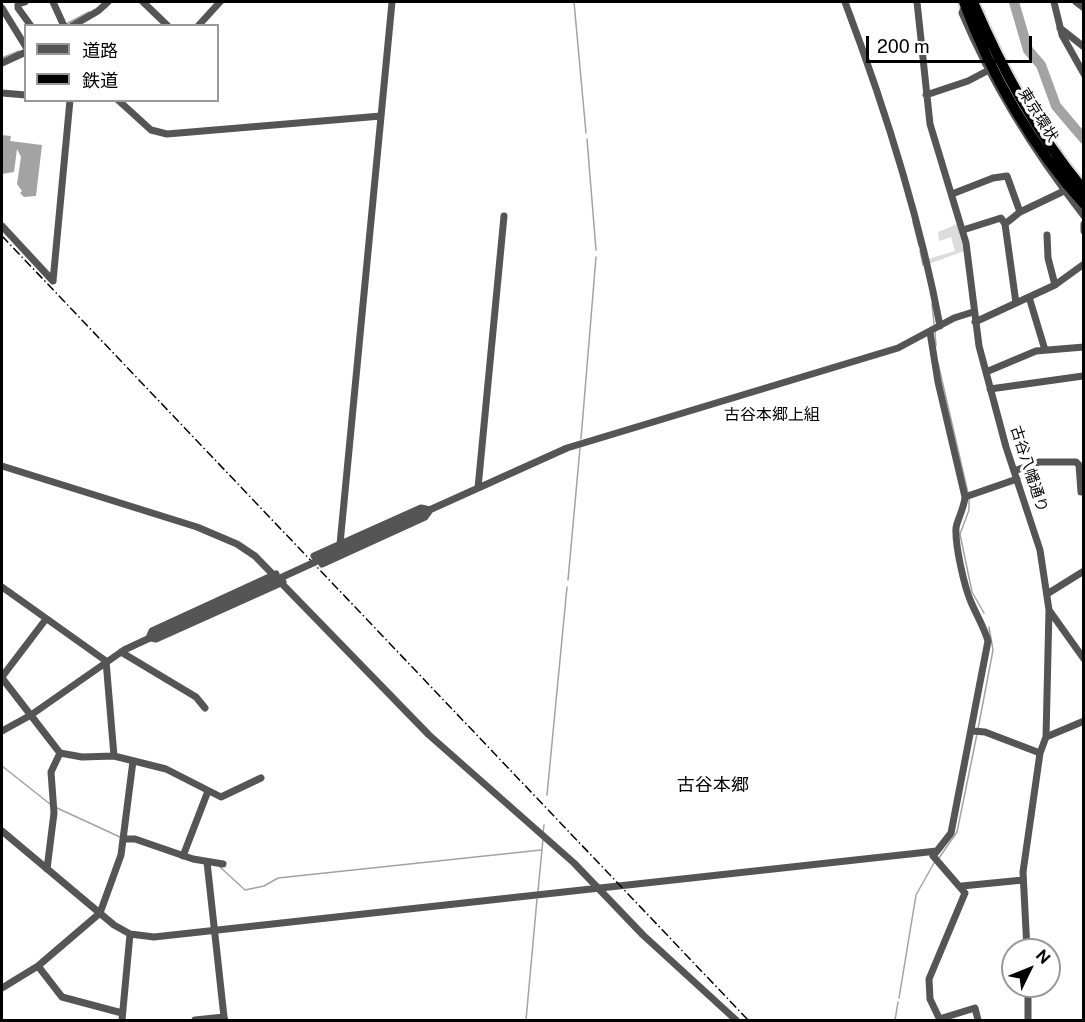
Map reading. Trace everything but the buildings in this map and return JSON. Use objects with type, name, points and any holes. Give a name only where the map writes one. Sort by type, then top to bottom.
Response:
[{"type":"highway","name":"東京環状","points":[[967,3],[992,63],[1033,136],[1083,204]]},
{"type":"highway","name":"東京環状","points":[[992,63],[1083,190]]},
{"type":"street","points":[[25,2],[18,4],[18,8],[30,24]]},
{"type":"street","points":[[53,2],[63,24]]},
{"type":"street","points":[[75,24],[98,11],[108,2]]},
{"type":"street","points":[[143,2],[166,24]]},
{"type":"street","points":[[200,24],[220,2]]},
{"type":"street","points":[[340,544],[392,2]]},
{"type":"street","points":[[845,2],[875,80],[902,164],[924,247],[940,326]]},
{"type":"street","name":"古谷八幡通り","points":[[917,2],[930,124],[963,230],[973,312],[986,372],[1014,471],[1035,530],[1049,610],[1046,737],[1041,753],[1023,880],[1026,938]]},
{"type":"street","points":[[1054,2],[1060,28],[1083,74]]},
{"type":"street","points":[[1076,2],[1083,8]]},
{"type":"street","points":[[967,3],[962,13],[992,63],[1016,122],[1083,216]]},
{"type":"street","points":[[2,8],[24,44]]},
{"type":"street","points":[[1060,28],[1083,47]]},
{"type":"street","points":[[2,63],[24,53]]},
{"type":"street","points":[[926,95],[968,81],[992,63]]},
{"type":"street","points":[[2,93],[24,95]]},
{"type":"street","points":[[2,226],[53,282],[70,102]]},
{"type":"street","points":[[120,102],[151,130],[167,134],[381,116]]},
{"type":"street","points":[[952,194],[993,178],[1007,176],[1020,212]]},
{"type":"street","points":[[1005,224],[1020,212],[1064,191]]},
{"type":"street","points":[[477,488],[504,216]]},
{"type":"street","points":[[963,230],[1001,218],[1005,224],[1016,303]]},
{"type":"street","points":[[1083,224],[1083,231]]},
{"type":"street","points":[[1047,235],[1048,258],[1055,285]]},
{"type":"street","points":[[975,322],[1055,285],[1083,264]]},
{"type":"street","points":[[1029,297],[1045,350]]},
{"type":"street","points":[[2,731],[31,714],[106,661],[149,638],[575,445],[898,348],[973,312]]},
{"type":"street","points":[[930,332],[938,382],[965,497],[963,513],[956,526],[960,555],[970,601],[984,626],[988,641],[973,731],[951,833],[933,856],[962,886],[965,893],[929,979],[930,999],[940,1020],[975,1008],[978,1020]]},
{"type":"street","points":[[986,372],[1045,350],[1083,347]]},
{"type":"street","points":[[990,389],[1083,376]]},
{"type":"street","points":[[1014,471],[1039,462],[1076,462],[1081,492]]},
{"type":"street","points":[[2,466],[197,527],[237,544],[255,556],[276,574],[429,735],[574,863],[643,935],[736,1020]]},
{"type":"street","points":[[965,497],[1017,479]]},
{"type":"street","points":[[314,556],[421,508],[430,510]]},
{"type":"street","points":[[322,564],[425,517],[430,510]]},
{"type":"street","points":[[1047,594],[1083,571]]},
{"type":"street","points":[[149,638],[152,631],[276,574]]},
{"type":"street","points":[[149,638],[156,639],[283,582]]},
{"type":"street","points":[[2,587],[106,661]]},
{"type":"street","points":[[1049,610],[1083,659]]},
{"type":"street","points":[[46,619],[2,678],[60,753],[82,757],[114,756],[166,769],[221,797],[261,778]]},
{"type":"street","points":[[121,652],[196,697],[206,708]]},
{"type":"street","points":[[106,661],[114,756]]},
{"type":"street","points":[[1046,737],[1083,721]]},
{"type":"street","points":[[973,731],[985,732],[1041,753]]},
{"type":"street","points":[[47,869],[54,813],[51,772],[60,753]]},
{"type":"street","points":[[2,988],[38,966],[99,913],[124,839],[133,761]]},
{"type":"street","points":[[183,856],[208,791]]},
{"type":"street","points":[[2,831],[99,913],[130,934],[154,937],[937,851]]},
{"type":"street","points":[[124,839],[135,839],[183,856],[223,864]]},
{"type":"street","points":[[195,1020],[225,1019],[207,862]]},
{"type":"street","points":[[962,886],[1023,880]]},
{"type":"street","points":[[38,966],[62,997],[122,1017],[130,934]]},
{"type":"street","points":[[1028,998],[1028,1020]]},
{"type":"shaded area","points":[[2,135],[11,136],[10,141],[42,145],[36,196],[24,197],[20,193],[22,191],[17,184],[21,157],[17,149],[14,172],[2,174]]},
{"type":"shaded area","points":[[957,224],[964,251],[929,264],[928,259],[955,251],[951,237],[939,241],[938,232]]},
{"type":"waterway","points":[[574,2],[586,133]]},
{"type":"waterway","points":[[1014,2],[1028,50],[1041,65],[1056,106],[1084,139]]},
{"type":"waterway","points":[[66,24],[89,12]]},
{"type":"waterway","points":[[2,58],[19,51]]},
{"type":"waterway","points":[[587,139],[596,250]]},
{"type":"waterway","points":[[913,222],[919,246]]},
{"type":"waterway","points":[[920,251],[923,265]]},
{"type":"waterway","points":[[581,439],[596,257]]},
{"type":"waterway","points":[[932,304],[934,324]]},
{"type":"waterway","points":[[935,332],[936,346]]},
{"type":"waterway","points":[[938,363],[968,493]]},
{"type":"waterway","points":[[568,580],[580,448]]},
{"type":"waterway","points":[[969,499],[969,510],[960,534],[972,592],[984,613]]},
{"type":"waterway","points":[[547,795],[567,587]]},
{"type":"waterway","points":[[978,729],[993,650],[989,627]]},
{"type":"waterway","points":[[939,858],[957,832],[977,734]]},
{"type":"waterway","points":[[2,766],[50,804]]},
{"type":"waterway","points":[[57,808],[120,837]]},
{"type":"waterway","points":[[543,833],[544,825]]},
{"type":"waterway","points":[[538,891],[543,839]]},
{"type":"waterway","points":[[220,867],[245,890],[264,886],[278,878],[541,850]]},
{"type":"waterway","points":[[899,998],[916,895],[934,863]]},
{"type":"waterway","points":[[526,1020],[537,899]]},
{"type":"waterway","points":[[895,1020],[898,1002]]},
{"type":"railway","points":[[2,236],[748,1020]]},
{"type":"district","name":"古谷本郷上組","points":[[772,415]]},
{"type":"district","name":"古谷本郷","points":[[713,785]]}]
